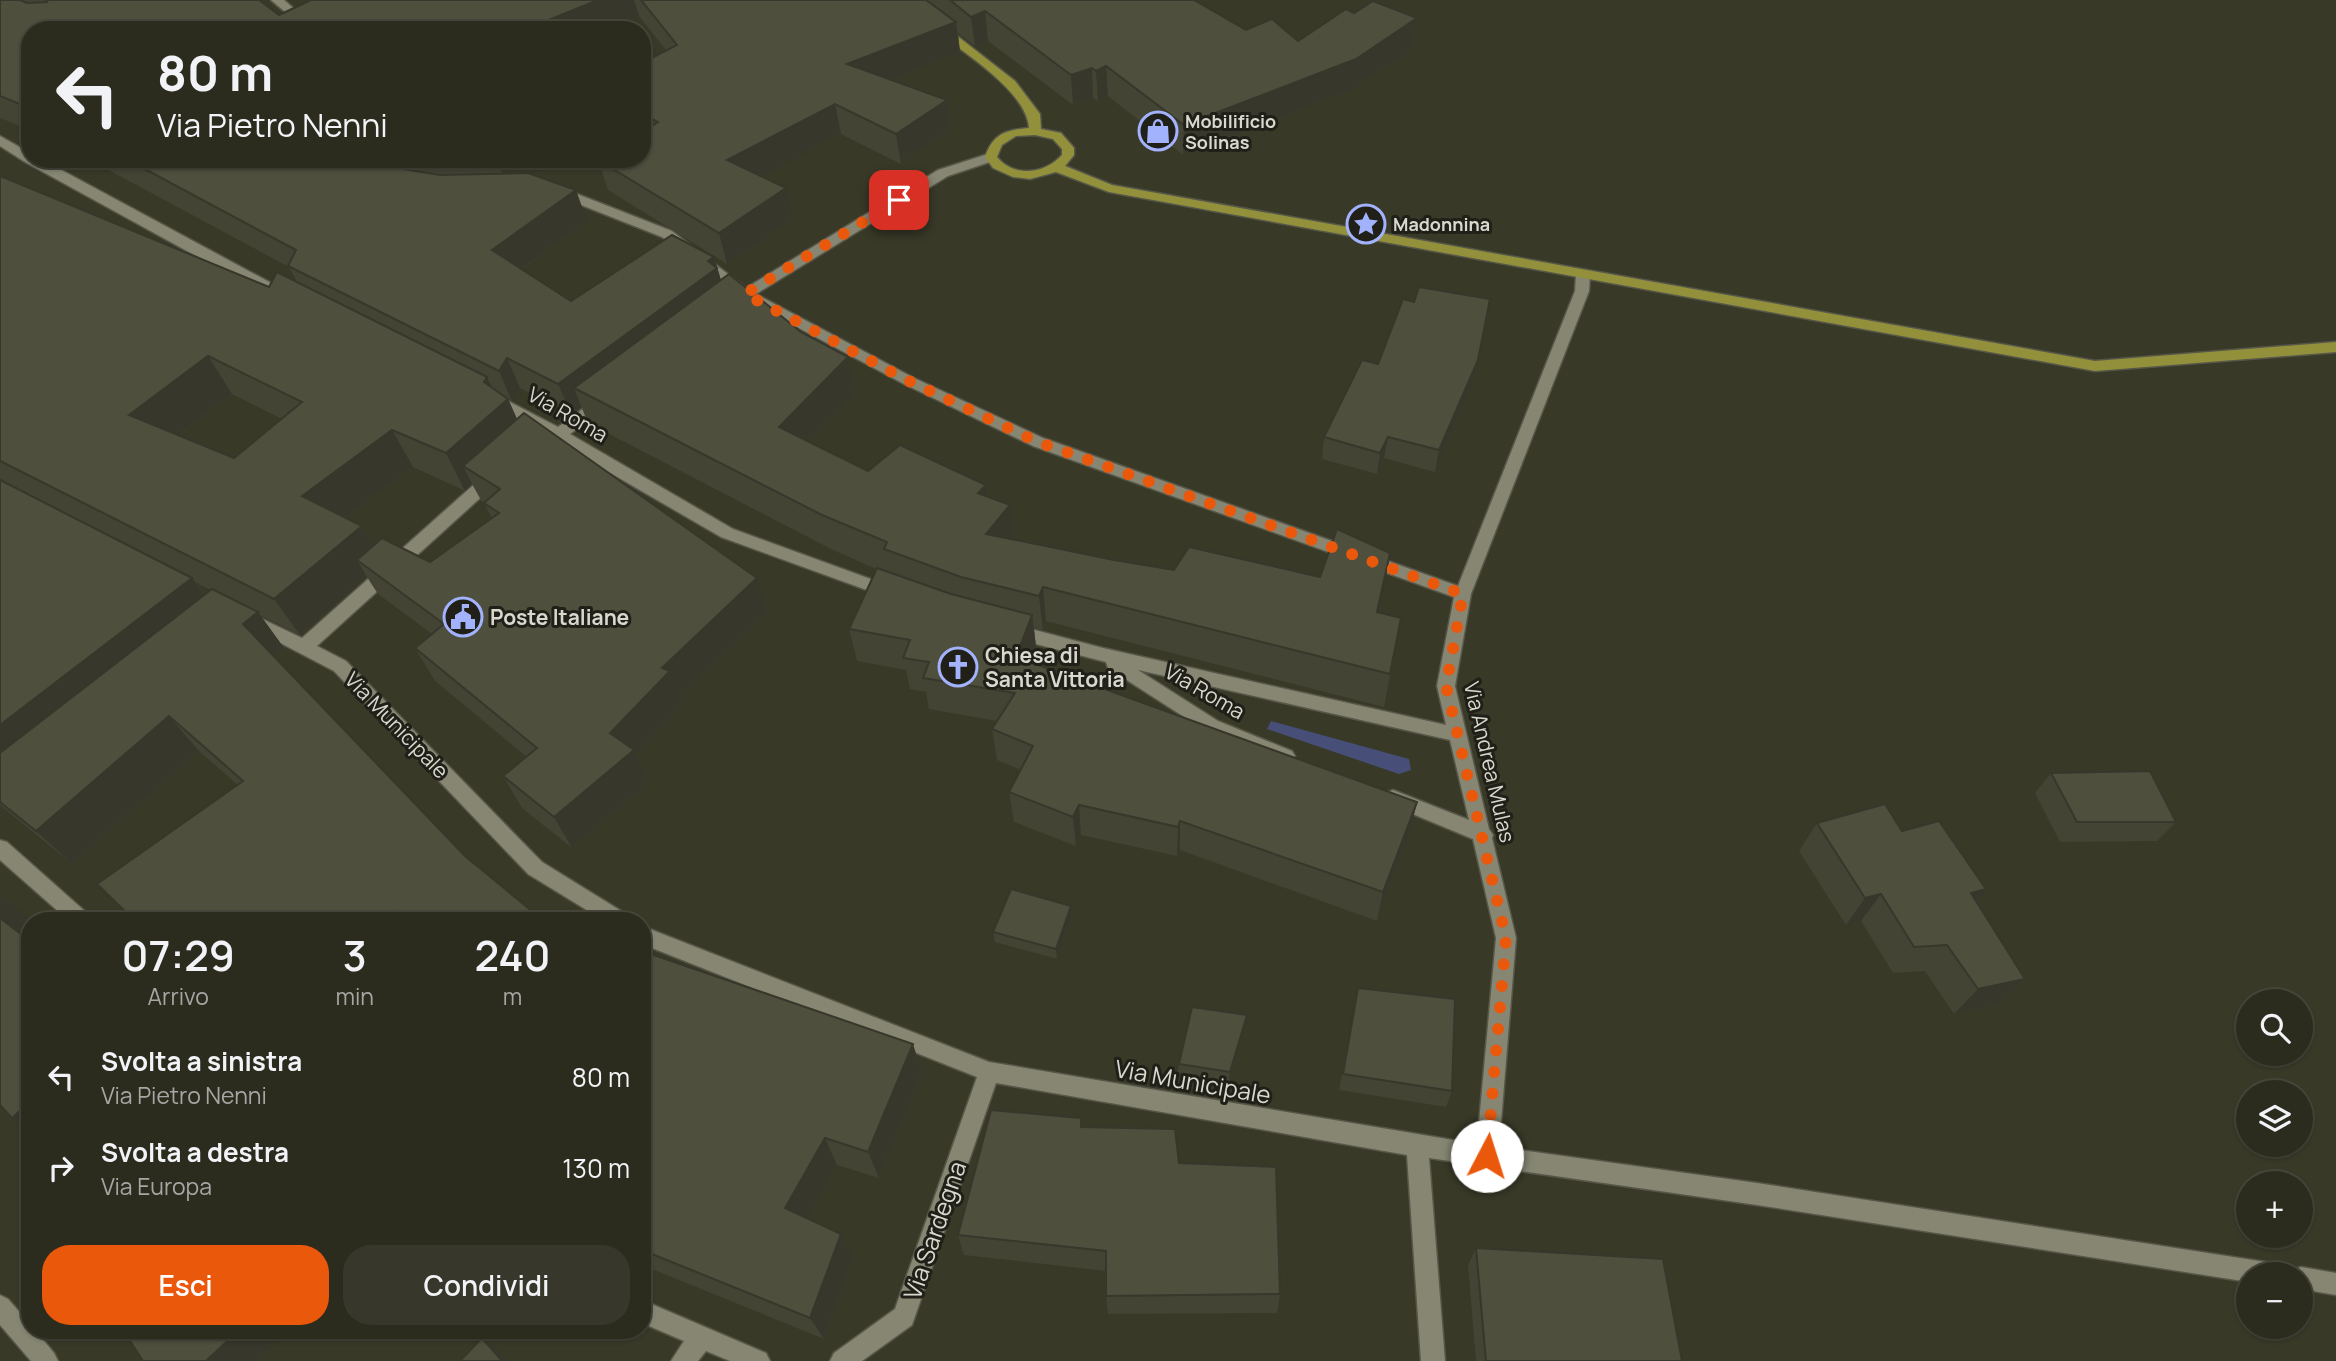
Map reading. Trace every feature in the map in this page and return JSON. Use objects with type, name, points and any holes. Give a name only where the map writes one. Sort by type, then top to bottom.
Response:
[{"type":"main road","points":[[904,0],[1011,84],[1034,114],[1035,131]]},
{"type":"main road","points":[[1035,131],[1057,136],[1068,148],[1068,155],[1057,168],[1035,174],[1011,173],[1002,169],[991,157],[996,143],[1003,138],[1013,133],[1035,131]]},
{"type":"main road","points":[[1057,168],[1109,188],[2095,366],[2336,347]]},
{"type":"street","points":[[277,0],[300,21]]},
{"type":"street","points":[[0,140],[6,150]]},
{"type":"street","points":[[723,310],[943,173],[991,157]]},
{"type":"street","points":[[51,168],[192,248],[304,304]]},
{"type":"street","points":[[541,197],[567,195],[667,234],[745,294],[909,381],[1038,442],[1463,594]]},
{"type":"street","name":"Via Andrea Mulas","points":[[1487,1156],[1506,938],[1446,686],[1463,594],[1582,291],[1583,274]]},
{"type":"street","name":"Via Roma","points":[[478,391],[554,431],[727,533],[910,600]]},
{"type":"street","points":[[535,440],[614,394]]},
{"type":"street","points":[[304,647],[505,467]]},
{"type":"street","name":"Via Municipale","points":[[238,613],[340,666],[535,869],[606,912]]},
{"type":"street","name":"Via Roma","points":[[999,628],[1102,655],[1458,735]]},
{"type":"street","name":"Via Roma","points":[[1102,655],[1212,726],[1302,762]]},
{"type":"street","points":[[1380,793],[1483,835]]},
{"type":"street","points":[[0,848],[72,912]]},
{"type":"street","name":"Via Municipale","points":[[651,939],[989,1072],[1417,1146],[1757,1194],[2236,1268]]},
{"type":"street","name":"Via Sardegna","points":[[842,1361],[904,1317],[989,1072]]},
{"type":"street","points":[[1417,1146],[1433,1361]]},
{"type":"street","points":[[2313,1281],[2336,1284]]},
{"type":"street","points":[[0,1307],[21,1332]]},
{"type":"street","points":[[651,1315],[758,1361]]},
{"type":"street","points":[[683,1361],[702,1337]]},
{"type":"street","points":[[27,1339],[46,1361]]},
{"type":"shaded area","points":[[1271,721],[1409,759],[1411,770],[1399,774],[1267,729]]},
{"type":"building","points":[[0,0],[20,0],[27,3],[47,2],[46,0],[259,0],[279,15],[311,0],[598,0],[546,21],[21,21],[21,104],[0,96]]},
{"type":"building","points":[[641,0],[926,0],[956,22],[847,64],[947,100],[896,134],[835,104],[727,160],[786,188],[719,233],[611,168],[651,168],[651,126],[658,122],[651,118],[651,58],[677,45]]},
{"type":"building","points":[[950,0],[1194,0],[1246,30],[1272,19],[1298,41],[1346,9],[1354,13],[1373,1],[1417,18],[1356,59],[1184,125],[1106,66],[1096,71],[1092,68],[1071,75],[985,11],[971,17]]},
{"type":"building","points":[[143,168],[397,168],[440,175],[528,173],[576,190],[492,250],[571,301],[672,235],[714,257],[708,261],[717,268],[558,384],[507,358],[499,371],[288,266],[296,250]]},
{"type":"building","points":[[0,176],[269,287],[277,272],[487,377],[484,382],[508,399],[446,453],[392,430],[302,496],[362,526],[274,599],[0,461]],"holes":[[[208,356],[302,402],[234,458],[129,415]]]},
{"type":"building","points":[[729,274],[801,332],[848,357],[779,427],[868,471],[900,445],[986,485],[978,493],[1010,505],[986,534],[1114,560],[1174,570],[1189,547],[1320,577],[1337,529],[1390,553],[1377,612],[1401,618],[1390,674],[1043,587],[1039,596],[961,577],[884,549],[887,542],[822,515],[574,388]]},
{"type":"building","points":[[1419,287],[1490,299],[1478,360],[1439,450],[1388,437],[1380,453],[1324,437],[1362,360],[1378,364],[1403,299],[1414,302]]},
{"type":"building","points":[[524,413],[757,578],[662,668],[670,671],[610,733],[634,750],[554,817],[503,776],[537,748],[415,648],[444,624],[357,560],[382,538],[430,562],[499,513],[484,503],[500,489],[463,466]]},
{"type":"building","points":[[0,480],[192,578],[0,725]]},
{"type":"building","points":[[877,568],[951,594],[1032,615],[1016,657],[1417,802],[1383,892],[1180,821],[1178,827],[1079,805],[1073,817],[1009,792],[1033,746],[992,729],[1015,693],[923,678],[929,662],[903,658],[910,640],[849,629]]},
{"type":"building","points":[[212,589],[258,612],[243,624],[465,856],[533,912],[126,912],[97,884],[243,781],[169,716],[36,831],[0,802],[0,753]]},
{"type":"building","points":[[2150,771],[2176,822],[2077,822],[2051,773]]},
{"type":"building","points":[[1885,804],[1902,831],[1939,821],[1986,889],[1971,893],[2025,979],[1978,989],[1947,945],[1914,947],[1881,894],[1865,898],[1817,823]]},
{"type":"building","points":[[1011,889],[1071,906],[1056,949],[993,932]]},
{"type":"building","points":[[0,918],[21,934],[21,1110],[12,1118],[0,1105]]},
{"type":"building","points":[[651,954],[913,1044],[868,1152],[825,1138],[785,1208],[841,1234],[810,1318],[651,1254]]},
{"type":"building","points":[[1358,988],[1455,999],[1452,1091],[1343,1074]]},
{"type":"building","points":[[1192,1007],[1247,1015],[1230,1072],[1179,1064]]},
{"type":"building","points":[[991,1110],[1081,1118],[1081,1127],[1175,1129],[1179,1163],[1276,1167],[1280,1294],[1106,1296],[1106,1251],[958,1235]]},
{"type":"building","points":[[1476,1248],[1663,1259],[1682,1361],[1486,1361]]},
{"type":"building","points":[[129,1339],[229,1339],[206,1361],[143,1361]]},
{"type":"building","points":[[483,1339],[502,1361],[460,1361]]},
{"type":"place","name":"Mobilificio Solinas","points":[[1158,131]]},
{"type":"place","name":"Madonnina","points":[[1366,224]]},
{"type":"place","name":"Poste Italiane","points":[[463,617]]},
{"type":"place","name":"Chiesa di Santa Vittoria","points":[[958,667]]},
{"type":"route","points":[[899,200],[745,294],[909,381],[1038,442],[1463,594],[1446,686],[1506,938],[1487,1156]]}]
